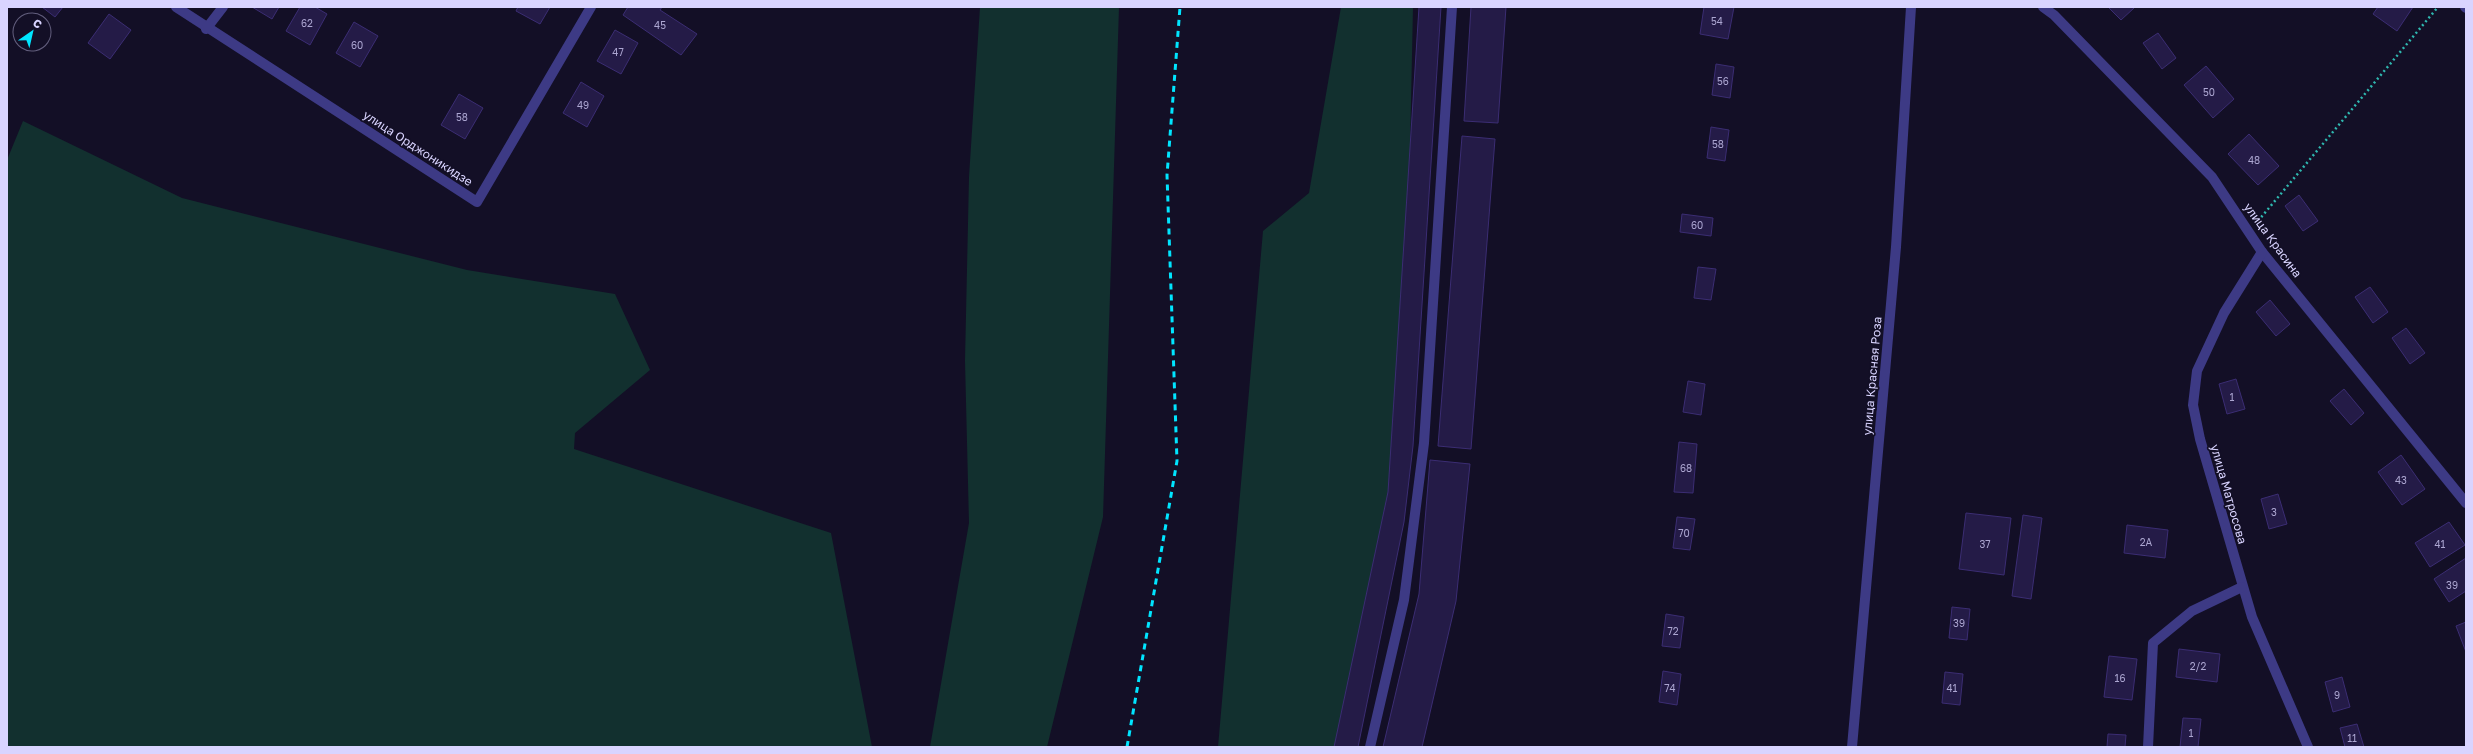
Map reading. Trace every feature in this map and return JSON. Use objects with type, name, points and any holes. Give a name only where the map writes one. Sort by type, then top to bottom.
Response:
[{"type":"street","name":"улица Орджоникидзе","points":[[176,7],[206,29],[477,202],[591,7]]},
{"type":"street","points":[[206,29],[223,7]]},
{"type":"street","points":[[1370,747],[1404,600],[1424,443],[1452,7]]},
{"type":"street","name":"улица Красная Роза","points":[[1852,747],[1896,247],[1911,7]]},
{"type":"street","name":"улица Красина","points":[[2043,7],[2060,21],[2212,177],[2250,230],[2262,252],[2466,503]]},
{"type":"street","name":"улица Матросова","points":[[2262,252],[2224,313],[2197,371],[2193,405],[2200,439],[2252,617],[2308,747]]},
{"type":"street","points":[[2148,747],[2153,643],[2192,611],[2242,587]]},
{"type":"path","points":[[2250,230],[2438,7]]},
{"type":"green space","points":[[980,7],[1119,7],[1103,517],[1047,747],[930,747],[969,523],[965,361],[969,177]]},
{"type":"green space","points":[[1341,7],[1413,7],[1403,485],[1348,747],[1218,747],[1263,231],[1309,193]]},
{"type":"green space","points":[[23,121],[182,198],[467,270],[615,294],[650,370],[575,433],[574,449],[831,533],[872,747],[7,747],[7,160]]},
{"type":"building","points":[[42,7],[63,7],[55,17],[52,15],[52,12],[48,12]]},
{"type":"building","points":[[252,7],[279,7],[272,19]]},
{"type":"building","points":[[300,7],[315,7],[327,14],[310,45],[286,31]]},
{"type":"building","points":[[518,7],[550,7],[540,24],[516,11]]},
{"type":"building","points":[[628,7],[662,7],[660,10],[697,34],[681,55],[623,15]]},
{"type":"building","points":[[1419,7],[1441,7],[1413,446],[1404,522],[1358,747],[1334,747],[1388,492]]},
{"type":"building","points":[[1471,7],[1506,7],[1498,123],[1464,121]]},
{"type":"building","points":[[1704,7],[1734,7],[1728,39],[1700,34]]},
{"type":"building","points":[[2108,7],[2133,7],[2134,8],[2121,20]]},
{"type":"building","points":[[2378,7],[2413,7],[2397,31],[2373,14]]},
{"type":"building","points":[[109,14],[131,30],[110,59],[88,43]]},
{"type":"building","points":[[354,22],[378,36],[360,67],[336,53]]},
{"type":"building","points":[[615,30],[638,43],[621,74],[597,61]]},
{"type":"building","points":[[2158,33],[2176,58],[2162,69],[2143,43]]},
{"type":"building","points":[[1716,64],[1734,67],[1730,98],[1712,95]]},
{"type":"building","points":[[2206,66],[2234,99],[2213,118],[2184,85]]},
{"type":"building","points":[[581,82],[604,96],[587,127],[563,113]]},
{"type":"building","points":[[459,94],[483,108],[465,139],[441,125]]},
{"type":"building","points":[[1711,127],[1729,130],[1725,161],[1707,158]]},
{"type":"building","points":[[2249,134],[2279,166],[2258,185],[2228,154]]},
{"type":"building","points":[[1462,136],[1495,139],[1471,449],[1438,446]]},
{"type":"building","points":[[2299,195],[2318,221],[2303,231],[2285,206]]},
{"type":"building","points":[[1682,214],[1713,218],[1711,236],[1680,232]]},
{"type":"building","points":[[1698,267],[1716,269],[1711,300],[1694,298]]},
{"type":"building","points":[[2370,287],[2388,312],[2373,323],[2355,297]]},
{"type":"building","points":[[2270,300],[2290,324],[2276,336],[2256,312]]},
{"type":"building","points":[[2406,328],[2425,353],[2410,364],[2392,338]]},
{"type":"building","points":[[2236,379],[2245,409],[2227,414],[2219,384]]},
{"type":"building","points":[[1688,381],[1705,384],[1701,415],[1683,412]]},
{"type":"building","points":[[2344,389],[2364,413],[2351,425],[2330,401]]},
{"type":"building","points":[[1679,442],[1697,444],[1693,493],[1674,492]]},
{"type":"building","points":[[2401,455],[2425,489],[2402,505],[2378,472]]},
{"type":"building","points":[[1430,460],[1470,464],[1456,601],[1422,747],[1383,747],[1419,594]]},
{"type":"building","points":[[2278,494],[2287,524],[2269,529],[2261,499]]},
{"type":"building","points":[[1966,513],[2011,518],[2004,575],[1959,569]]},
{"type":"building","points":[[2023,515],[2042,518],[2031,599],[2012,596]]},
{"type":"building","points":[[1677,517],[1695,519],[1690,550],[1673,548]]},
{"type":"building","points":[[2449,522],[2465,545],[2430,567],[2415,543]]},
{"type":"building","points":[[2127,525],[2168,530],[2165,558],[2124,553]]},
{"type":"building","points":[[2466,558],[2466,591],[2449,602],[2434,579]]},
{"type":"building","points":[[1952,607],[1970,609],[1967,640],[1949,638]]},
{"type":"building","points":[[1666,614],[1684,617],[1680,648],[1662,646]]},
{"type":"building","points":[[2466,622],[2466,652],[2456,626]]},
{"type":"building","points":[[2179,649],[2220,654],[2217,682],[2176,677]]},
{"type":"building","points":[[2109,656],[2137,659],[2132,700],[2104,697]]},
{"type":"building","points":[[1663,671],[1681,674],[1677,705],[1659,702]]},
{"type":"building","points":[[1945,672],[1963,674],[1960,705],[1942,703]]},
{"type":"building","points":[[2342,677],[2350,707],[2333,712],[2325,682]]},
{"type":"building","points":[[2183,718],[2201,719],[2198,747],[2180,747]]},
{"type":"building","points":[[2357,724],[2364,747],[2345,747],[2340,728]]},
{"type":"building","points":[[2108,734],[2126,735],[2125,747],[2107,747]]},
{"type":"railway","points":[[1127,747],[1177,461],[1167,175],[1180,7]]}]
